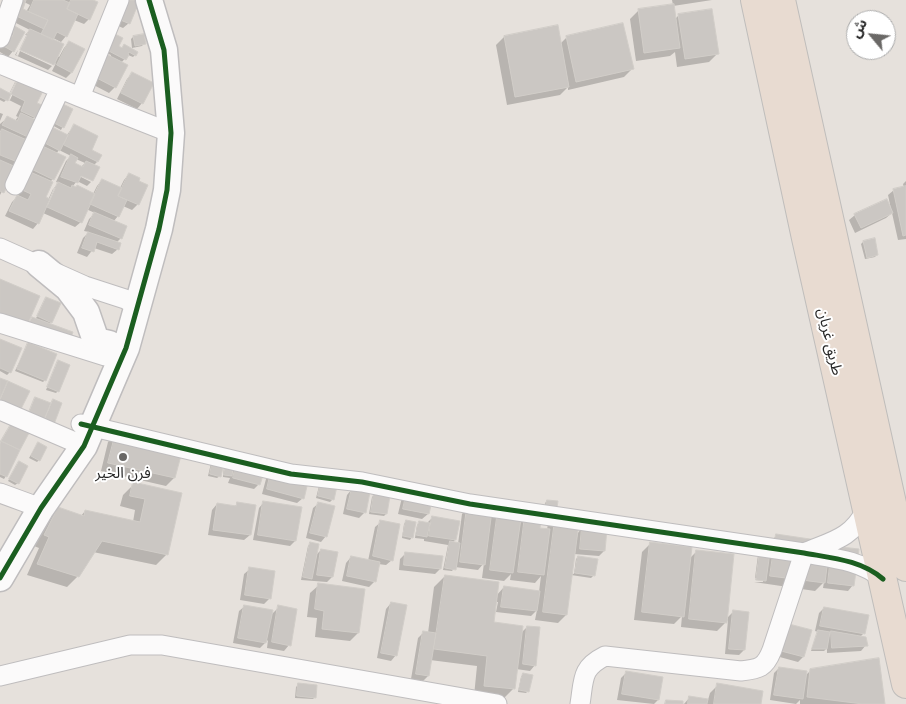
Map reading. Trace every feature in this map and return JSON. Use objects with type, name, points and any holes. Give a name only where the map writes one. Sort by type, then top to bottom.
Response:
[{"type":"highway","name":"طريق غريان","points":[[755,0],[866,510],[895,573]]},
{"type":"highway","name":"طريق غريان","points":[[781,0],[895,573],[906,684]]},
{"type":"street","points":[[0,38],[14,0]]},
{"type":"street","points":[[80,97],[120,0]]},
{"type":"street","points":[[84,435],[107,350],[132,303],[150,261],[167,190],[171,133],[164,50],[149,0]]},
{"type":"street","points":[[0,64],[171,133]]},
{"type":"street","points":[[15,185],[60,89]]},
{"type":"street","points":[[0,248],[85,286],[132,303]]},
{"type":"street","points":[[39,264],[68,288],[86,312],[96,341],[107,350]]},
{"type":"street","points":[[0,578],[41,508],[62,478],[126,348],[132,303]]},
{"type":"street","points":[[0,323],[107,350]]},
{"type":"street","points":[[0,410],[84,435],[291,474],[362,482],[470,504],[804,553],[848,561],[875,572],[895,573]]},
{"type":"street","points":[[0,493],[41,508]]},
{"type":"street","points":[[580,704],[584,674],[593,662],[606,656],[741,671],[761,667],[769,658],[804,553],[845,536],[857,524],[866,510]]},
{"type":"street","points":[[0,676],[130,645],[162,645],[497,704]]},
{"type":"building","points":[[16,0],[26,0],[23,9],[48,20],[44,29],[10,13]]},
{"type":"building","points":[[34,0],[63,0],[70,3],[67,9],[78,14],[67,37],[57,32],[53,40],[41,34],[48,20],[29,12]]},
{"type":"building","points":[[71,0],[93,0],[98,2],[90,20],[67,9]]},
{"type":"building","points":[[118,0],[134,0],[139,2],[130,24],[111,16]]},
{"type":"building","points":[[674,4],[680,48],[644,53],[638,9]]},
{"type":"building","points":[[712,9],[719,54],[685,59],[678,14]]},
{"type":"building","points":[[8,22],[25,32],[14,52],[0,44],[5,33],[12,37],[14,32],[6,28]]},
{"type":"building","points":[[623,23],[634,69],[576,82],[566,36]]},
{"type":"building","points":[[558,25],[569,87],[515,97],[504,36]]},
{"type":"building","points":[[30,29],[64,44],[54,65],[20,50]]},
{"type":"building","points":[[115,34],[123,38],[119,46],[122,48],[124,44],[138,52],[136,56],[129,52],[126,60],[105,49]]},
{"type":"building","points":[[144,34],[146,44],[135,46],[133,36]]},
{"type":"building","points":[[69,41],[85,49],[72,73],[57,65]]},
{"type":"building","points":[[102,52],[128,65],[116,88],[91,75]]},
{"type":"building","points":[[132,72],[154,83],[143,104],[121,93]]},
{"type":"building","points":[[20,75],[45,87],[37,103],[42,105],[36,118],[21,111],[25,101],[11,94]]},
{"type":"building","points":[[0,88],[11,94],[8,101],[0,97]]},
{"type":"building","points":[[61,103],[73,109],[64,128],[52,122]]},
{"type":"building","points":[[21,113],[36,120],[28,137],[2,125],[7,116],[17,121]]},
{"type":"building","points":[[74,124],[98,136],[92,150],[102,155],[98,162],[64,145]]},
{"type":"building","points":[[50,126],[68,135],[60,151],[43,142]]},
{"type":"building","points":[[2,129],[29,141],[20,163],[0,155],[0,133]]},
{"type":"building","points":[[36,143],[66,157],[54,180],[27,167]]},
{"type":"building","points":[[71,154],[78,158],[75,163],[83,167],[86,161],[100,167],[93,181],[81,176],[78,183],[61,177]]},
{"type":"building","points":[[0,160],[16,167],[4,193],[0,191]]},
{"type":"building","points":[[28,171],[53,182],[46,197],[50,199],[39,224],[9,211],[17,195],[28,200],[31,194],[20,189]]},
{"type":"building","points":[[129,173],[140,178],[139,181],[148,185],[139,205],[118,196]]},
{"type":"building","points":[[102,179],[122,188],[118,196],[127,200],[119,217],[90,204]]},
{"type":"building","points":[[58,182],[71,188],[72,185],[76,187],[77,185],[95,194],[82,223],[47,207]]},
{"type":"building","points":[[906,186],[906,235],[903,236],[893,189]]},
{"type":"building","points":[[887,199],[893,213],[861,228],[854,214]]},
{"type":"building","points":[[94,212],[127,226],[122,239],[89,225]]},
{"type":"building","points":[[88,232],[121,243],[119,250],[97,242],[94,252],[82,248]]},
{"type":"building","points":[[875,238],[878,255],[867,258],[863,241]]},
{"type":"building","points":[[0,279],[40,296],[26,328],[0,316]]},
{"type":"building","points":[[46,297],[61,303],[52,323],[37,316]]},
{"type":"building","points":[[32,317],[73,332],[69,343],[28,328]]},
{"type":"building","points":[[0,339],[22,348],[11,373],[0,368]]},
{"type":"building","points":[[28,342],[57,354],[46,381],[17,369]]},
{"type":"building","points":[[58,360],[70,365],[59,392],[47,387]]},
{"type":"building","points":[[0,378],[8,381],[0,399]]},
{"type":"building","points":[[8,381],[30,391],[21,409],[0,400]]},
{"type":"building","points":[[35,397],[51,403],[43,423],[27,417]]},
{"type":"building","points":[[53,399],[62,403],[53,427],[43,423]]},
{"type":"building","points":[[11,424],[29,433],[20,450],[1,441]]},
{"type":"building","points":[[116,432],[183,448],[175,478],[108,463]]},
{"type":"building","points":[[1,441],[20,450],[7,477],[0,474]]},
{"type":"building","points":[[38,442],[47,447],[40,461],[31,456]]},
{"type":"building","points":[[227,458],[234,459],[232,476],[224,475]]},
{"type":"building","points":[[213,460],[224,462],[221,477],[210,474]]},
{"type":"building","points":[[19,461],[28,466],[19,484],[9,479]]},
{"type":"building","points":[[236,465],[264,472],[260,485],[233,478]]},
{"type":"building","points":[[271,472],[308,482],[304,499],[267,489]]},
{"type":"building","points":[[133,482],[182,493],[168,555],[102,541],[79,577],[37,564],[49,537],[44,535],[58,507],[84,516],[85,510],[140,522],[145,499],[130,496]]},
{"type":"building","points":[[321,482],[337,486],[334,500],[318,496]]},
{"type":"building","points":[[409,483],[435,488],[429,514],[403,509]]},
{"type":"building","points":[[352,488],[370,492],[366,513],[347,509]]},
{"type":"building","points":[[374,493],[390,496],[387,514],[371,512]]},
{"type":"building","points":[[547,500],[558,501],[555,522],[544,520]]},
{"type":"building","points":[[263,501],[302,507],[296,541],[258,535]]},
{"type":"building","points":[[237,502],[256,505],[251,535],[213,530],[217,503],[236,506]]},
{"type":"building","points":[[318,502],[335,506],[327,537],[310,533]]},
{"type":"building","points":[[499,502],[523,505],[513,573],[490,570]]},
{"type":"building","points":[[467,507],[492,510],[485,565],[460,562]]},
{"type":"building","points":[[526,507],[543,509],[540,528],[550,529],[544,575],[518,572]]},
{"type":"building","points":[[556,512],[580,515],[567,615],[543,612]]},
{"type":"building","points":[[432,516],[460,521],[456,540],[429,536]]},
{"type":"building","points":[[380,520],[400,524],[393,561],[373,556]]},
{"type":"building","points":[[406,520],[416,522],[413,538],[403,536]]},
{"type":"building","points":[[419,521],[430,523],[427,537],[416,535]]},
{"type":"building","points":[[582,527],[607,529],[605,551],[580,549]]},
{"type":"building","points":[[776,534],[830,542],[825,583],[770,576]]},
{"type":"building","points":[[450,541],[460,543],[456,570],[445,568]]},
{"type":"building","points":[[310,542],[319,544],[312,579],[303,577]]},
{"type":"building","points":[[650,542],[692,547],[684,617],[642,612]]},
{"type":"building","points":[[832,546],[859,549],[854,586],[828,583]]},
{"type":"building","points":[[321,549],[338,552],[333,577],[317,575]]},
{"type":"building","points":[[696,550],[734,554],[727,623],[689,619]]},
{"type":"building","points":[[760,551],[770,552],[766,581],[756,580]]},
{"type":"building","points":[[405,552],[443,556],[441,569],[404,565]]},
{"type":"building","points":[[351,556],[380,562],[376,582],[347,576]]},
{"type":"building","points":[[578,556],[598,559],[595,576],[575,573]]},
{"type":"building","points":[[249,567],[275,571],[271,599],[245,595]]},
{"type":"building","points":[[445,575],[499,582],[494,622],[523,626],[515,689],[484,686],[487,656],[434,649]]},
{"type":"building","points":[[318,583],[365,589],[359,633],[322,629],[324,611],[315,609]]},
{"type":"building","points":[[504,586],[540,591],[537,611],[501,607]]},
{"type":"building","points":[[391,602],[407,605],[397,656],[381,653]]},
{"type":"building","points":[[244,605],[273,610],[266,643],[238,638]]},
{"type":"building","points":[[278,605],[297,609],[291,646],[272,642]]},
{"type":"building","points":[[824,607],[869,615],[865,634],[820,626]]},
{"type":"building","points":[[733,610],[749,612],[745,650],[729,649]]},
{"type":"building","points":[[789,624],[812,630],[804,657],[781,651]]},
{"type":"building","points":[[527,626],[540,627],[536,666],[523,664]]},
{"type":"building","points":[[818,630],[830,632],[827,649],[812,649]]},
{"type":"building","points":[[423,631],[436,633],[429,676],[416,674]]},
{"type":"building","points":[[831,631],[866,637],[868,646],[832,648]]},
{"type":"building","points":[[879,658],[885,704],[863,704],[807,697],[810,669]]},
{"type":"building","points":[[779,667],[807,671],[803,699],[774,695]]},
{"type":"building","points":[[626,671],[663,677],[659,700],[622,694]]},
{"type":"building","points":[[523,673],[533,675],[529,692],[519,690]]},
{"type":"building","points":[[298,683],[317,685],[316,698],[297,696]]},
{"type":"building","points":[[717,683],[763,691],[761,704],[714,704]]},
{"type":"building","points":[[689,696],[708,699],[707,704],[688,704]]},
{"type":"building","points":[[666,700],[683,701],[683,704],[665,704]]},
{"type":"cycle path","points":[[0,578],[41,508],[84,446],[126,348],[159,229],[167,190],[171,133],[164,50],[149,0]]},
{"type":"cycle path","points":[[81,424],[291,474],[362,482],[470,504],[836,558],[865,568],[883,579]]},
{"type":"place","name":"فرن الخير","points":[[123,457]]}]
